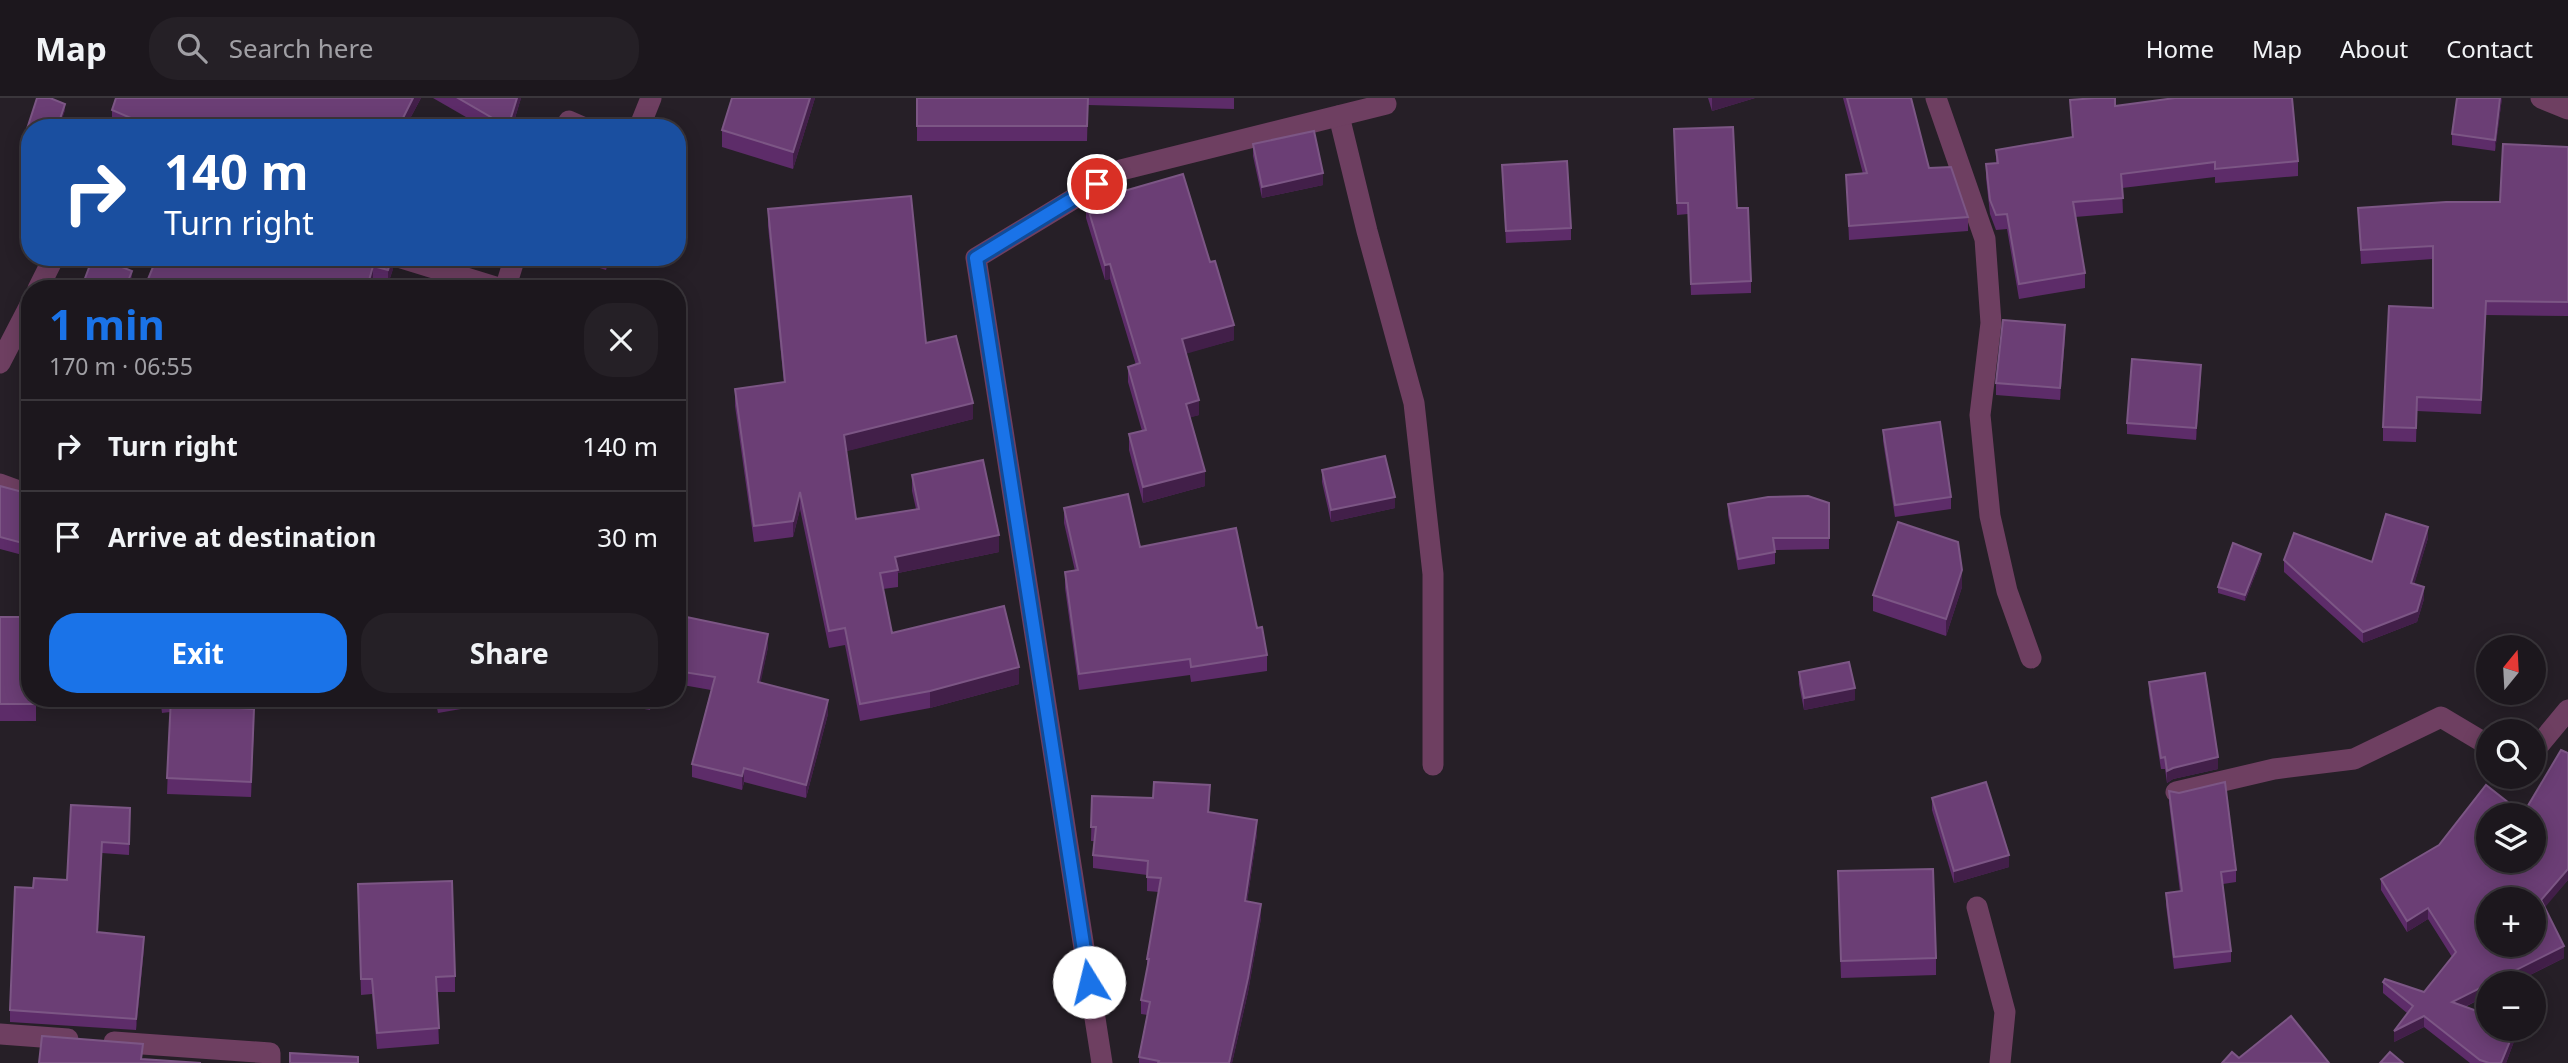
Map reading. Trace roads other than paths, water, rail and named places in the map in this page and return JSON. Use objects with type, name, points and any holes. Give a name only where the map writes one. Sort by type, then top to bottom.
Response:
[{"type":"street","points":[[643,119],[651,98]]},
{"type":"street","points":[[1936,98],[1985,239],[1991,323],[1980,415],[1990,516],[2007,591],[2031,658]]},
{"type":"street","points":[[2541,98],[2568,109]]},
{"type":"street","points":[[1102,1063],[976,258],[1121,170],[1386,104]]},
{"type":"street","points":[[1339,116],[1414,404],[1433,574],[1433,765]]},
{"type":"street","points":[[428,266],[474,280]]},
{"type":"street","points":[[0,363],[21,322]]},
{"type":"street","points":[[0,484],[21,492]]},
{"type":"street","points":[[2546,737],[2568,710]]},
{"type":"street","points":[[2176,792],[2274,769],[2354,759],[2441,717],[2476,738]]},
{"type":"street","points":[[1977,907],[2005,1012],[2000,1063]]},
{"type":"street","points":[[0,1034],[270,1053],[270,1063]]}]
